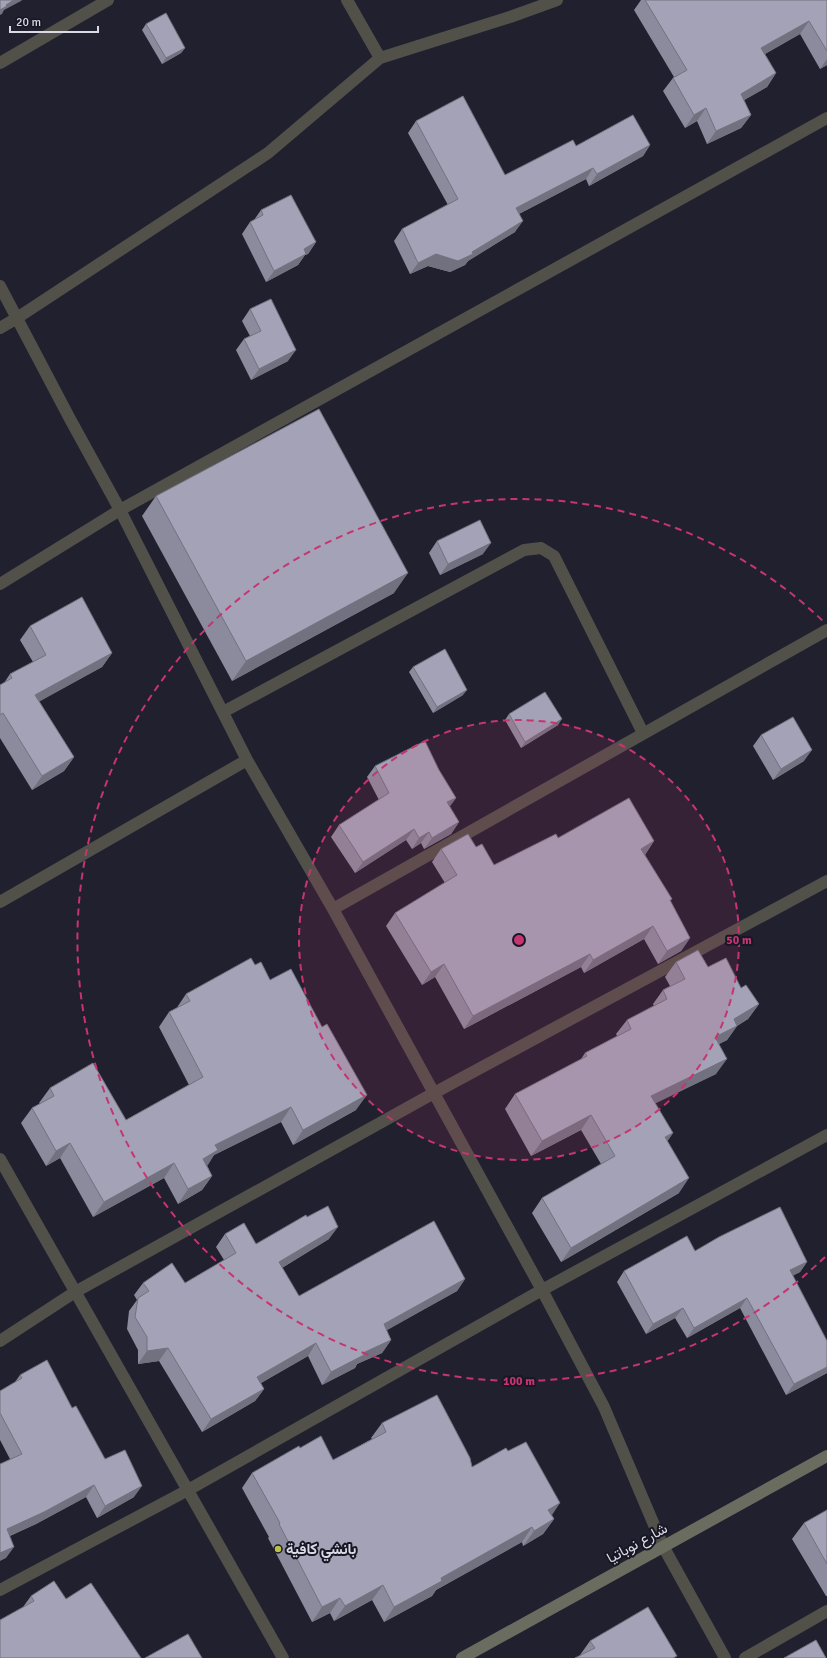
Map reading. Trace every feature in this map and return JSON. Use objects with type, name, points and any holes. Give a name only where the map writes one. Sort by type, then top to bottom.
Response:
[{"type":"street","points":[[0,63],[108,0]]},
{"type":"street","points":[[347,0],[380,58]]},
{"type":"street","points":[[0,328],[268,154],[380,58],[510,17],[557,0]]},
{"type":"street","points":[[0,584],[120,510],[827,118]]},
{"type":"street","points":[[0,286],[120,510],[247,760],[333,909],[542,1290],[604,1407],[664,1546],[725,1658]]},
{"type":"street","points":[[223,712],[524,550],[541,548],[554,556],[643,733]]},
{"type":"street","points":[[333,909],[827,630]]},
{"type":"street","points":[[0,902],[247,760]]},
{"type":"street","points":[[0,1340],[75,1292],[434,1093],[827,881]]},
{"type":"street","points":[[0,1590],[188,1490],[542,1290],[827,1135]]},
{"type":"street","points":[[0,1159],[283,1658]]},
{"type":"street","name":"شارع نوباتيا","points":[[462,1658],[827,1456]]},
{"type":"street","points":[[745,1658],[827,1611]]},
{"type":"building","points":[[0,0],[14,0],[0,10]]},
{"type":"building","points":[[645,0],[827,0],[827,51],[809,21],[761,48],[776,73],[741,94],[751,115],[716,131],[706,108],[694,115],[673,78],[687,70]]},
{"type":"building","points":[[166,13],[185,48],[166,58],[146,24]]},
{"type":"building","points":[[463,96],[505,175],[573,140],[576,146],[633,115],[650,145],[597,174],[593,168],[516,208],[523,221],[472,252],[473,254],[458,261],[436,254],[418,263],[402,229],[458,199],[416,121]]},
{"type":"building","points":[[291,195],[316,242],[304,249],[306,254],[274,271],[250,222],[263,215],[261,210]]},
{"type":"building","points":[[271,299],[296,350],[259,369],[244,339],[261,331],[250,309]]},
{"type":"building","points":[[319,409],[408,573],[246,661],[156,496]]},
{"type":"building","points":[[480,520],[491,543],[448,564],[437,541]]},
{"type":"building","points":[[82,597],[112,653],[35,695],[74,757],[42,776],[3,713],[0,715],[0,685],[12,678],[10,674],[46,655],[30,626]]},
{"type":"building","points":[[445,649],[467,690],[437,707],[413,667]]},
{"type":"building","points":[[545,692],[562,719],[525,742],[509,714]]},
{"type":"building","points":[[793,717],[812,750],[781,769],[761,735]]},
{"type":"building","points":[[425,741],[439,770],[456,798],[447,802],[459,822],[432,838],[429,832],[419,838],[414,829],[363,862],[339,825],[389,793],[375,766]]},
{"type":"building","points":[[629,798],[654,841],[641,849],[672,899],[670,900],[690,938],[667,951],[653,926],[593,960],[590,954],[473,1016],[444,964],[431,972],[395,913],[457,875],[441,849],[468,834],[476,847],[482,844],[494,865],[556,834],[558,838]]},
{"type":"building","points":[[698,950],[708,967],[726,958],[741,988],[746,985],[759,1004],[734,1019],[737,1026],[715,1037],[727,1059],[651,1096],[673,1133],[665,1137],[689,1178],[571,1248],[542,1198],[615,1156],[591,1115],[542,1141],[515,1094],[587,1056],[585,1053],[631,1029],[627,1020],[667,999],[663,990],[685,979],[676,962]]},
{"type":"building","points":[[251,958],[255,965],[261,962],[270,980],[291,969],[322,1027],[327,1024],[367,1095],[303,1130],[291,1107],[215,1145],[218,1150],[203,1159],[212,1176],[188,1189],[174,1163],[104,1202],[70,1143],[56,1151],[32,1108],[54,1096],[50,1088],[93,1063],[126,1120],[203,1077],[169,1012],[190,1001],[186,994]]},
{"type":"building","points":[[328,1206],[338,1227],[279,1262],[299,1296],[434,1221],[465,1279],[384,1324],[391,1340],[363,1353],[364,1355],[331,1372],[316,1343],[257,1377],[264,1389],[211,1419],[168,1348],[147,1351],[147,1337],[135,1317],[138,1298],[149,1291],[143,1283],[172,1263],[185,1283],[236,1253],[225,1234],[244,1223],[256,1244],[306,1215],[307,1217]]},
{"type":"building","points":[[780,1207],[807,1262],[790,1270],[827,1341],[827,1367],[794,1384],[747,1298],[694,1328],[683,1308],[653,1324],[624,1271],[687,1236],[695,1251],[719,1237]]},
{"type":"building","points":[[47,1360],[72,1408],[76,1406],[105,1459],[125,1450],[142,1486],[105,1506],[94,1485],[44,1512],[7,1529],[14,1547],[0,1553],[0,1464],[22,1454],[0,1413],[0,1391],[22,1378],[20,1375]]},
{"type":"building","points":[[437,1395],[470,1458],[472,1467],[506,1448],[508,1451],[526,1442],[560,1503],[548,1510],[554,1519],[534,1531],[532,1527],[441,1578],[442,1581],[394,1607],[383,1585],[345,1606],[340,1598],[322,1607],[279,1524],[280,1523],[252,1473],[299,1446],[300,1448],[321,1436],[333,1460],[386,1432],[382,1423]]},
{"type":"building","points":[[827,1510],[827,1564],[804,1523]]},
{"type":"building","points":[[54,1581],[66,1599],[91,1583],[141,1658],[0,1658],[0,1620],[34,1601],[31,1596]]},
{"type":"building","points":[[648,1607],[677,1656],[673,1658],[575,1658],[595,1648],[590,1641]]},
{"type":"building","points":[[188,1634],[202,1658],[145,1658]]},
{"type":"building","points":[[816,1640],[826,1658],[784,1658]]},
{"type":"place","name":"بانشي كافية","points":[[278,1549]]}]
